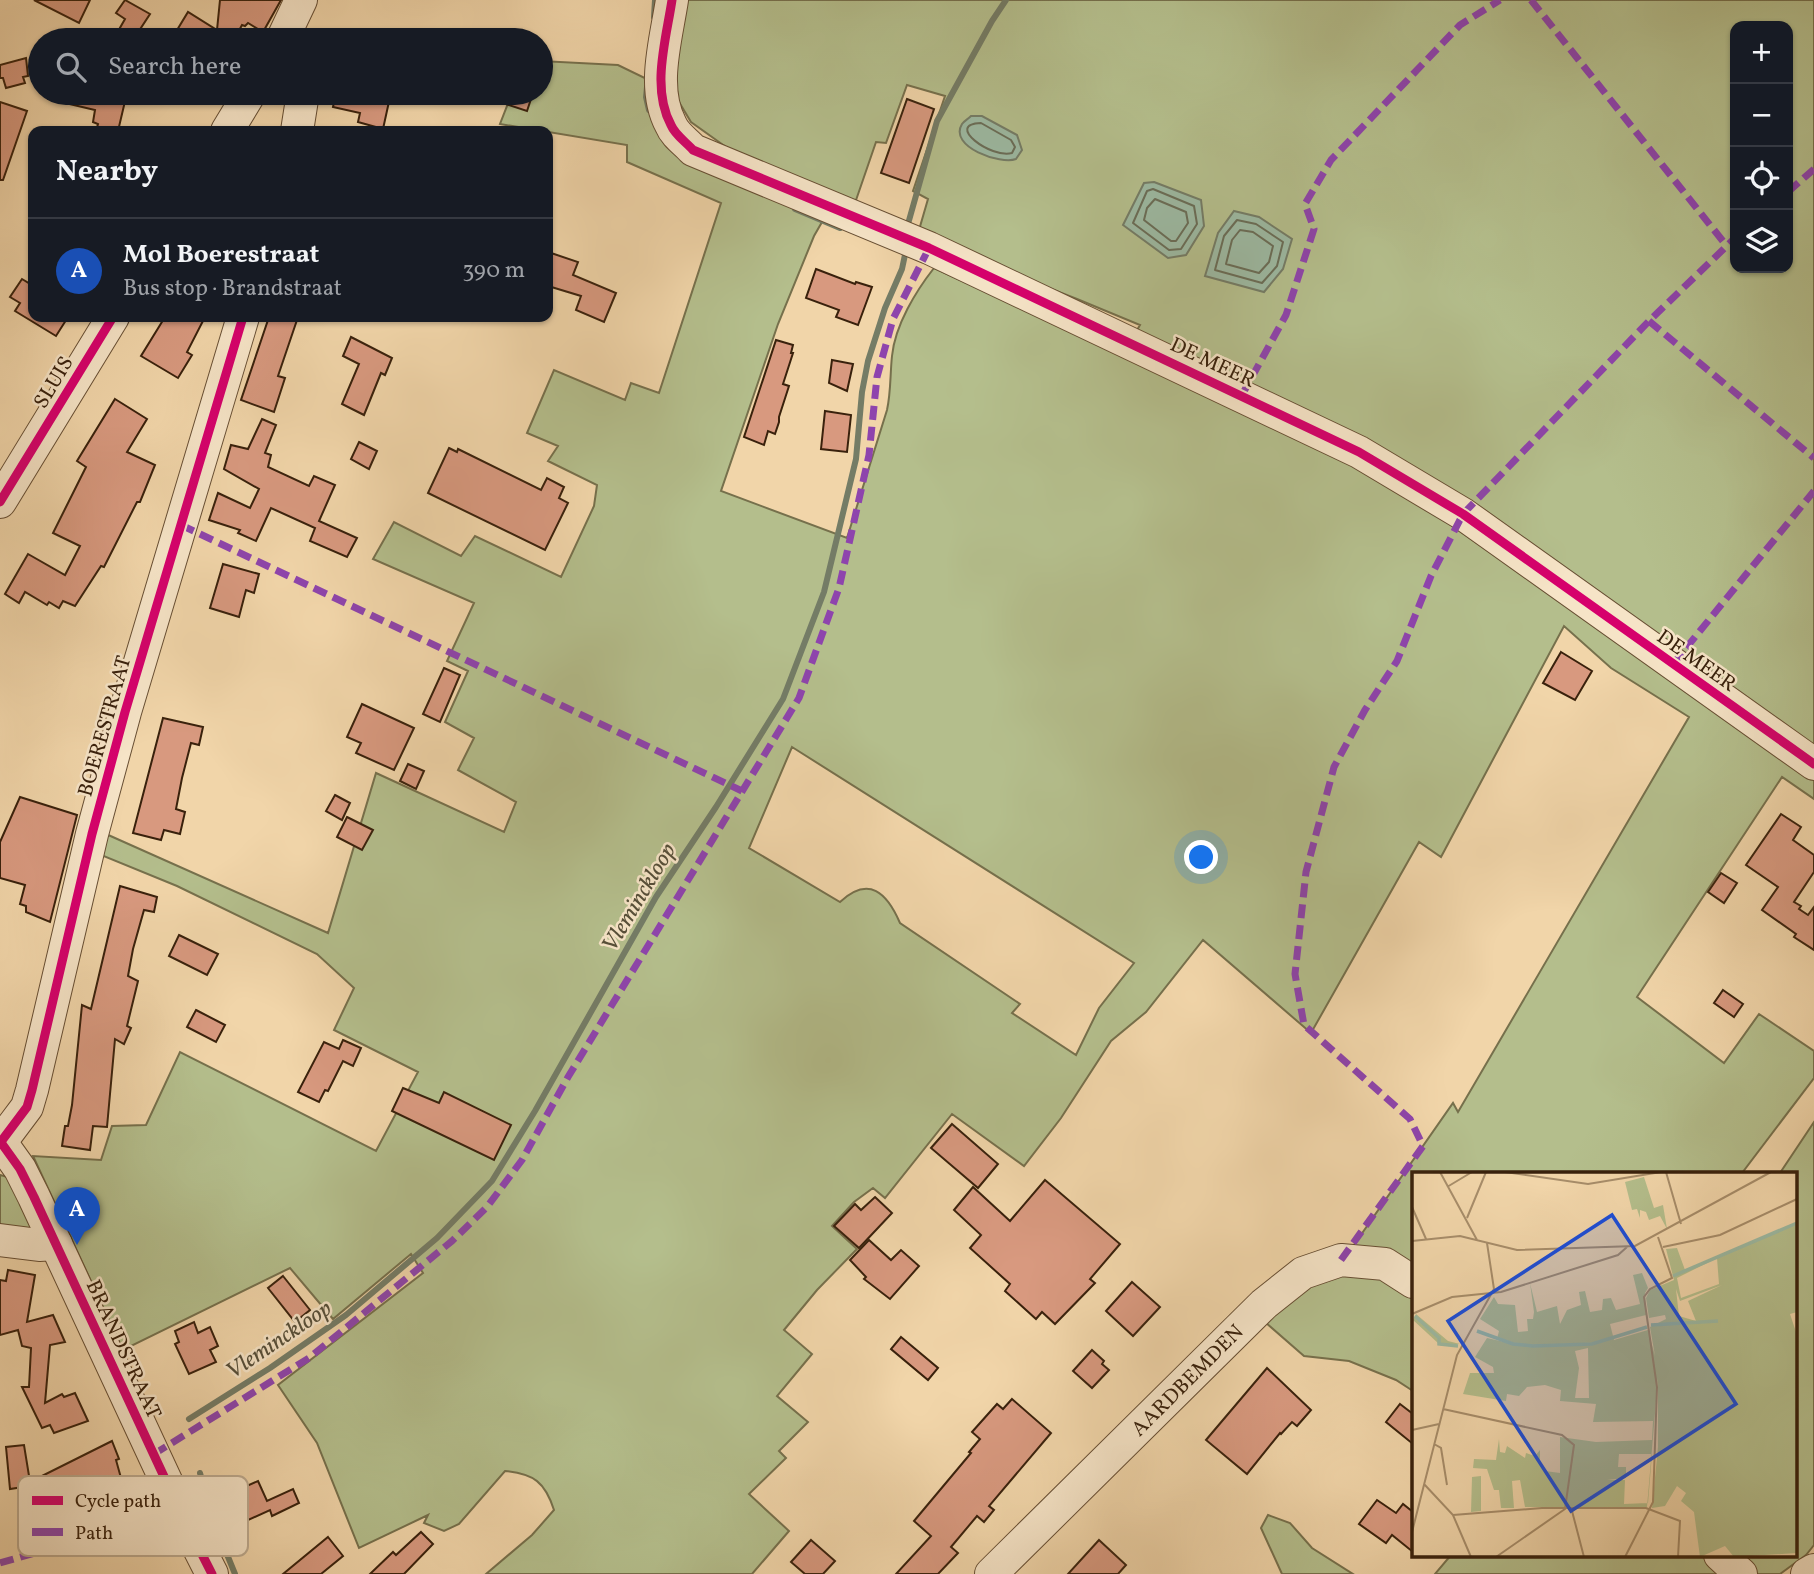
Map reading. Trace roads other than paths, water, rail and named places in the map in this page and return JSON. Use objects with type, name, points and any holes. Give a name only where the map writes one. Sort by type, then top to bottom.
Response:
[{"type":"street","points":[[288,28],[301,0]]},
{"type":"street","name":"DE MEER","points":[[672,0],[661,73],[662,104],[672,128],[693,150],[929,248],[1359,452],[1463,514],[1814,764]]},
{"type":"street","points":[[230,126],[243,105]]},
{"type":"street","points":[[298,126],[301,105]]},
{"type":"street","name":"SLUIS","points":[[0,502],[110,322]]},
{"type":"street","name":"BOERESTRAAT","points":[[0,1142],[27,1107],[121,724],[242,322]]},
{"type":"street","name":"BRANDSTRAAT","points":[[0,1142],[20,1169],[164,1476]]},
{"type":"street","points":[[0,1240],[39,1245],[56,1244]]},
{"type":"street","name":"AARDBEMDEN","points":[[991,1574],[1264,1304],[1303,1273],[1341,1260],[1385,1264],[1412,1281]]},
{"type":"street","name":"BRANDSTRAAT","points":[[203,1556],[212,1574]]},
{"type":"street","points":[[1721,1556],[1741,1574]]},
{"type":"street","points":[[1807,1574],[1814,1570]]},
{"type":"water","points":[[971,116],[982,116],[1017,135],[1022,150],[1016,159],[989,157],[969,147],[962,140],[960,132],[962,124]]},
{"type":"water","points":[[1154,182],[1201,200],[1204,226],[1186,255],[1168,258],[1123,225],[1144,183]]},
{"type":"water","points":[[1234,211],[1259,217],[1292,239],[1283,269],[1264,292],[1205,276],[1218,233]]},
{"type":"waterway","name":"Vleminckloop","points":[[654,17],[655,0]]},
{"type":"waterway","points":[[908,224],[937,121],[1006,0]]},
{"type":"waterway","name":"Vleminckloop","points":[[647,87],[649,110]]},
{"type":"waterway","name":"Vleminckloop","points":[[795,209],[840,228]]},
{"type":"waterway","name":"Vleminckloop","points":[[189,1419],[270,1368],[346,1315],[437,1238],[492,1181],[535,1111],[656,897],[783,699],[824,592],[856,459],[862,392],[868,361],[885,308],[902,269],[906,250]]},
{"type":"waterway","name":"Vleminckloop","points":[[228,1556],[235,1574]]},
{"type":"place","name":"Mol Boerestraat","points":[[77,1245]]}]
